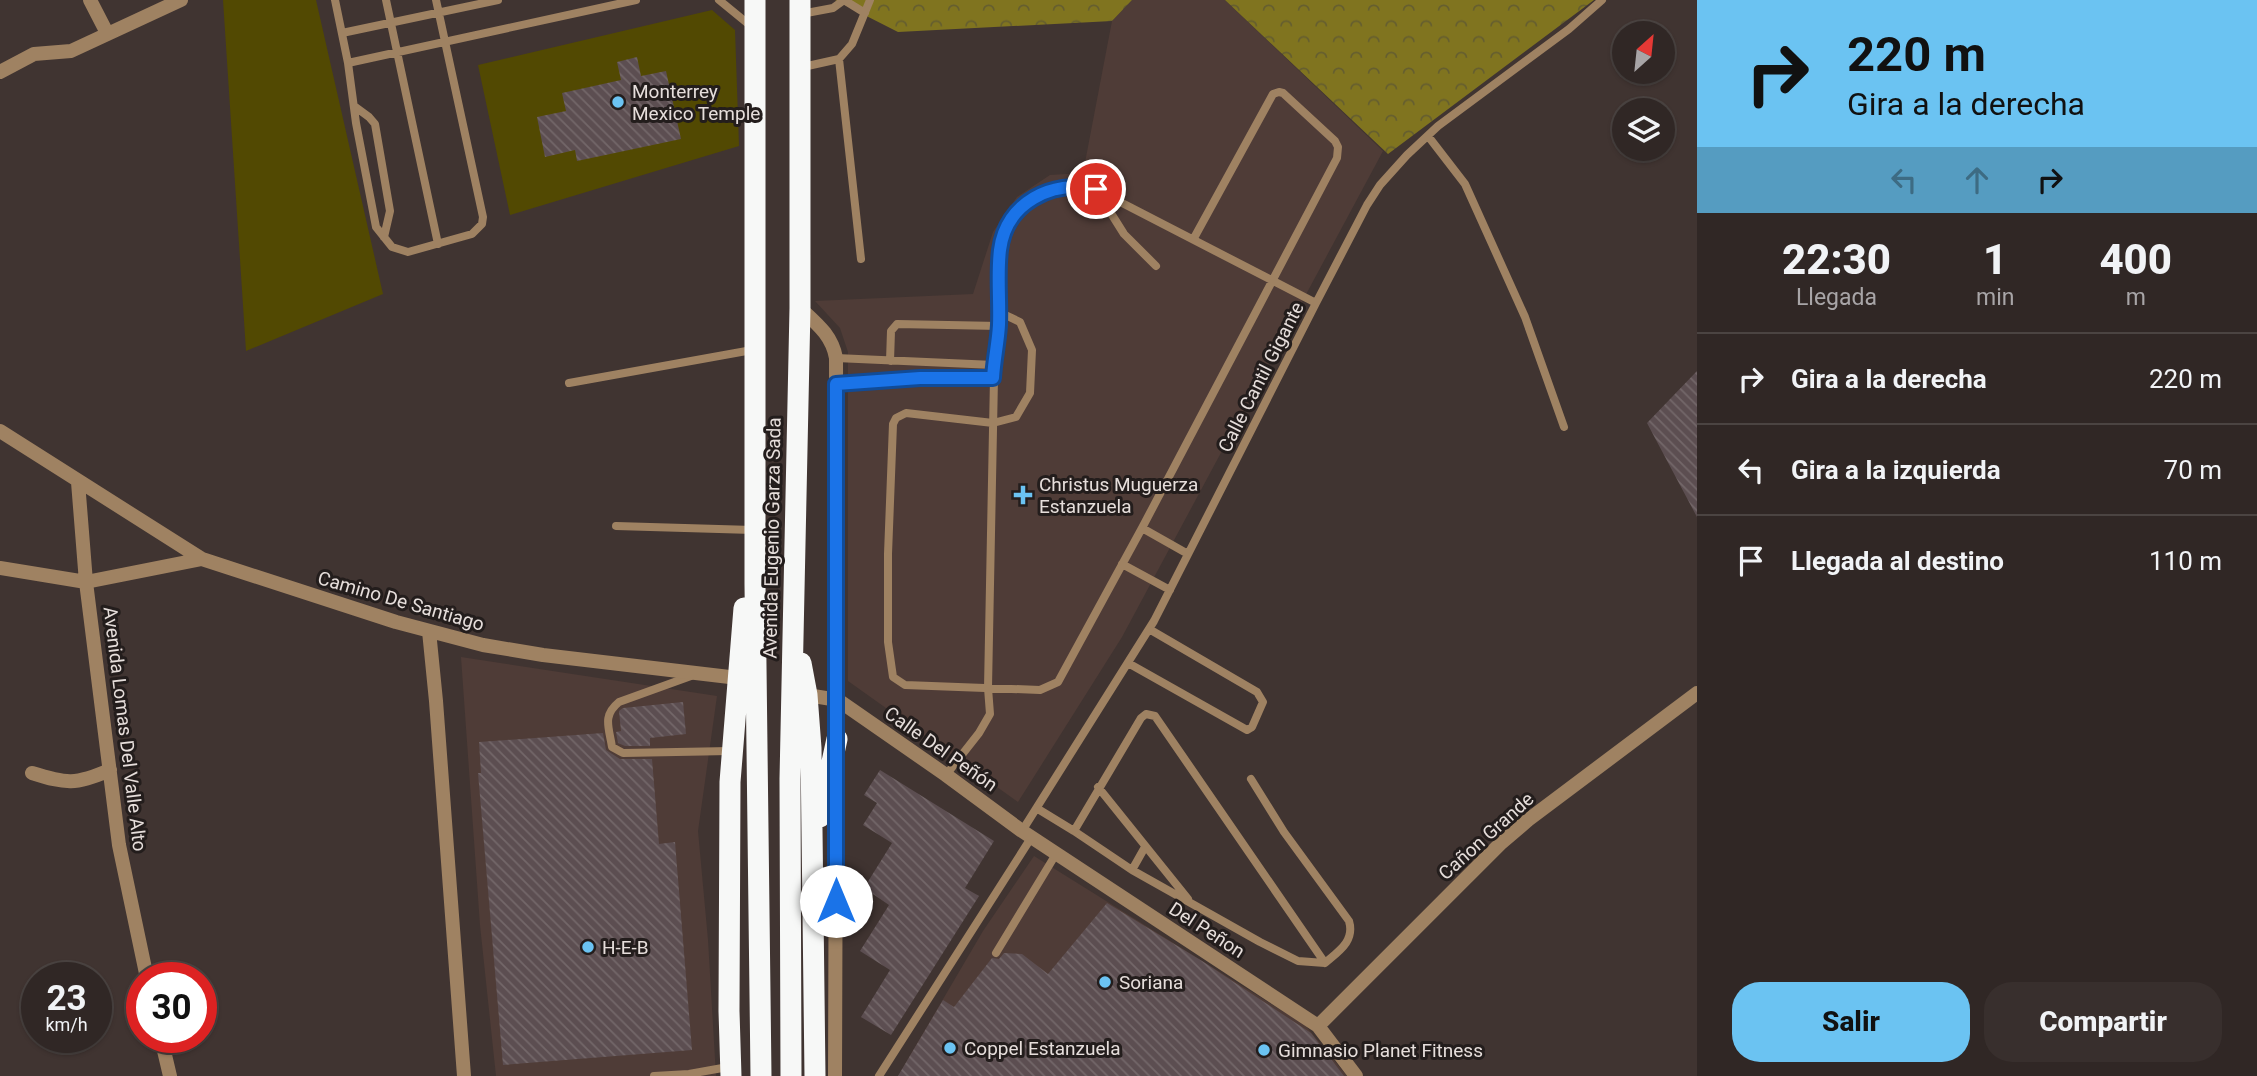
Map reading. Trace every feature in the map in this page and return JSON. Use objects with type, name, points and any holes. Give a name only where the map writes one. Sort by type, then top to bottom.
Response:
[{"type":"highway","name":"Avenida Eugenio Garza Sada","points":[[755,0],[755,584],[761,1076]]},
{"type":"highway","name":"Avenida Eugenio Garza Sada","points":[[792,1076],[790,779],[800,308],[800,7]]},
{"type":"highway","points":[[731,1071],[730,782],[745,604],[755,584]]},
{"type":"highway","points":[[793,620],[807,695],[811,748],[815,1076]]},
{"type":"highway","points":[[812,861],[837,739]]},
{"type":"street","points":[[90,0],[107,33]]},
{"type":"street","points":[[0,72],[34,54],[71,51],[181,0]]},
{"type":"street","points":[[800,308],[824,331],[835,349],[836,358],[838,700],[835,1076]]},
{"type":"street","name":"Camino De Santiago","points":[[0,431],[202,559],[483,646],[738,678]]},
{"type":"street","name":"Avenida Lomas Del Valle Alto","points":[[78,482],[86,582],[119,845],[144,962]]},
{"type":"street","points":[[0,568],[86,582],[202,559]]},
{"type":"street","points":[[429,631],[464,1076]]},
{"type":"street","name":"Cañon Grande","points":[[1318,1026],[1500,845],[1538,812],[1697,694]]},
{"type":"street","points":[[807,695],[838,700]]},
{"type":"street","name":"Calle Del Peñón","points":[[838,700],[1027,834]]},
{"type":"street","points":[[32,773],[61,782],[83,781],[110,771]]},
{"type":"street","name":"Del Peñon","points":[[1027,834],[1318,1026],[1356,1076]]},
{"type":"street","points":[[165,1053],[170,1076]]},
{"type":"lane","points":[[335,0],[376,227],[399,250],[408,251],[472,234],[482,224],[483,217],[436,0]]},
{"type":"lane","points":[[386,0],[438,244]]},
{"type":"lane","points":[[342,33],[498,0]]},
{"type":"lane","points":[[348,64],[636,0]]},
{"type":"lane","points":[[719,0],[755,29]]},
{"type":"lane","points":[[800,7],[833,8],[844,0],[866,13]]},
{"type":"lane","points":[[800,68],[839,60],[852,44],[870,0]]},
{"type":"lane","name":"Calle Cantil Gigante","points":[[879,1076],[1149,629],[1315,303],[1380,185],[1428,136],[1569,29],[1602,0]]},
{"type":"lane","points":[[839,60],[861,259]]},
{"type":"lane","points":[[999,312],[1020,322],[1032,350],[1030,393],[1016,417],[993,423],[906,413],[896,418],[893,424],[888,642],[893,677],[905,685],[1040,690],[1058,682],[1339,153],[1335,141],[1279,92],[1269,99],[1194,238]]},
{"type":"lane","points":[[354,106],[375,124],[390,211],[384,237]]},
{"type":"lane","points":[[1428,136],[1465,184],[1525,317],[1564,427]]},
{"type":"lane","points":[[946,775],[979,733],[990,713],[988,688],[993,378],[999,326],[1000,249],[1006,227],[1020,208],[1035,196],[1061,186],[1096,189],[1315,303]]},
{"type":"lane","points":[[1096,189],[1124,234],[1156,266]]},
{"type":"lane","points":[[890,361],[891,331],[897,324],[999,326]]},
{"type":"lane","points":[[569,383],[755,350]]},
{"type":"lane","points":[[836,358],[994,365]]},
{"type":"lane","points":[[836,384],[920,378],[993,378]]},
{"type":"lane","points":[[616,526],[755,530]]},
{"type":"lane","points":[[1142,528],[1188,554]]},
{"type":"lane","points":[[1122,564],[1170,590]]},
{"type":"lane","points":[[1128,663],[1247,730],[1252,727],[1264,702],[1257,692],[1149,629]]},
{"type":"lane","points":[[697,674],[619,702],[610,710],[608,717],[612,747],[623,753],[732,751]]},
{"type":"lane","points":[[1074,831],[1141,718],[1146,714],[1155,716],[1325,962]]},
{"type":"lane","points":[[1038,809],[1132,870],[1260,942],[1298,961],[1325,962],[1344,946],[1349,937],[1349,921],[1284,832],[1251,779]]},
{"type":"lane","points":[[1098,787],[1191,903]]},
{"type":"lane","points":[[1132,870],[1145,847]]},
{"type":"lane","points":[[996,953],[1056,854]]},
{"type":"lane","points":[[654,1076],[731,1071]]},
{"type":"shaded area","points":[[223,0],[316,0],[383,294],[246,351]]},
{"type":"shaded area","name":"Christus Muguerza Estanzuela","points":[[1132,0],[1225,0],[1383,151],[1122,637],[1018,802],[848,681],[848,352],[840,328],[815,301],[973,294],[993,232],[1017,197],[1050,175],[1083,173],[1112,21]]},
{"type":"shaded area","points":[[712,10],[735,30],[739,146],[510,215],[478,65]]},
{"type":"shaded area","name":"H-E-B","points":[[461,657],[717,696],[698,831],[716,1076],[496,1076],[480,925]]},
{"type":"shaded area","points":[[1034,856],[1305,1025],[1347,1076],[898,1076],[983,931]]},
{"type":"green space","points":[[835,0],[1132,0],[1112,21],[898,32]]},
{"type":"green space","points":[[1225,0],[1594,0],[1388,154]]},
{"type":"building","name":"Monterrey Mexico Temple","points":[[637,57],[641,76],[666,71],[681,139],[577,161],[575,150],[545,157],[537,117],[566,111],[562,93],[621,80],[617,62]]},
{"type":"building","points":[[1697,371],[1697,517],[1647,423]]},
{"type":"building","points":[[683,702],[686,734],[650,738],[650,746],[625,746],[618,743],[616,732],[621,731],[619,711],[623,708]]},
{"type":"building","name":"H-E-B","points":[[603,733],[606,750],[620,759],[652,759],[659,844],[675,842],[692,1050],[503,1065],[478,773],[481,773],[479,742]]},
{"type":"building","points":[[880,770],[994,841],[965,888],[979,896],[891,1035],[861,1017],[890,970],[860,951],[889,905],[864,888],[892,843],[863,825],[877,803],[864,795]]},
{"type":"building","name":"Soriana","points":[[1107,903],[1202,961],[1311,1033],[1344,1076],[898,1076],[943,1000],[954,1007],[992,958],[999,959],[1004,953],[1022,954],[1048,974]]},
{"type":"place","name":"Monterrey Mexico Temple","points":[[618,102]]},
{"type":"place","name":"Christus Muguerza Estanzuela","points":[[1023,495]]},
{"type":"place","name":"H-E-B","points":[[588,947]]},
{"type":"place","name":"Soriana","points":[[1105,982]]},
{"type":"place","name":"Coppel Estanzuela","points":[[950,1048]]},
{"type":"place","name":"Gimnasio Planet Fitness","points":[[1264,1050]]},
{"type":"route","points":[[836,901],[836,384],[920,378],[993,378],[999,326],[1000,249],[1006,227],[1020,208],[1035,196],[1061,186],[1096,189]]}]
